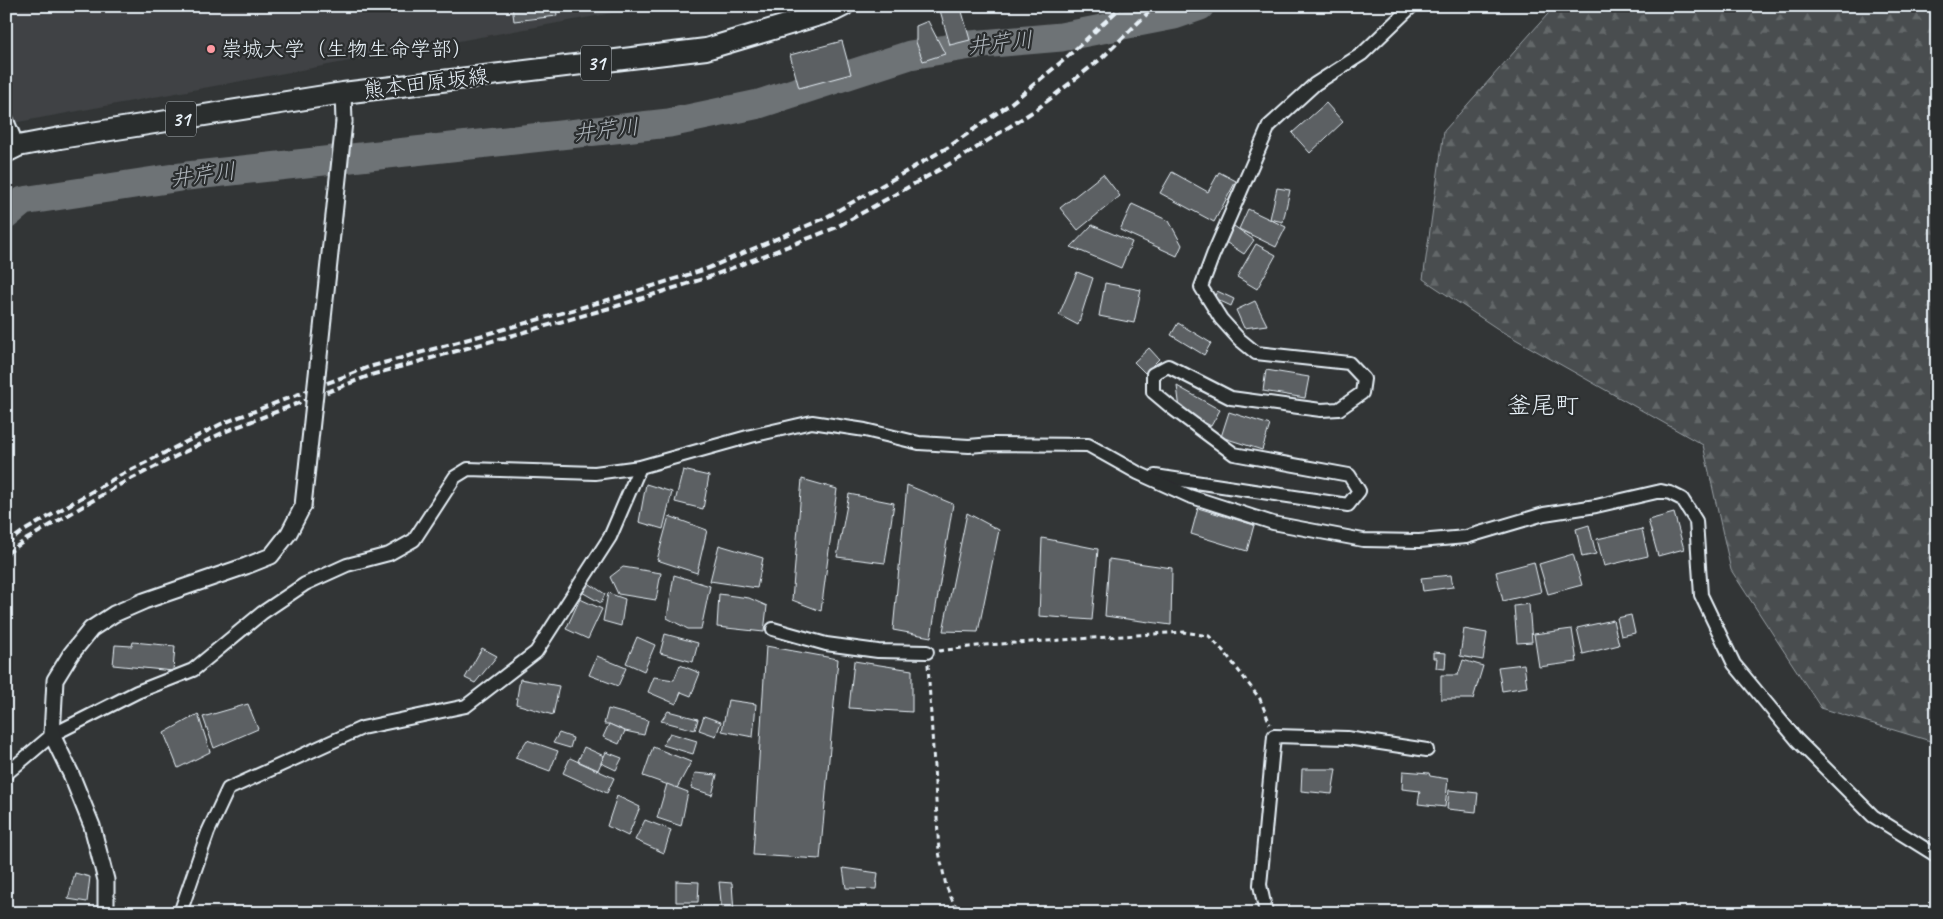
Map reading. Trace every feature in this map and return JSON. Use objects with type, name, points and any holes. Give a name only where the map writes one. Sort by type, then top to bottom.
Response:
[{"type":"main road","name":"熊本田原坂線","points":[[12,149],[343,93],[706,49],[824,14],[843,6]]},
{"type":"street","points":[[1138,473],[1348,505],[1359,491],[1349,474],[1234,454],[1153,392],[1154,374],[1168,366],[1231,398],[1321,410],[1339,409],[1362,393],[1364,379],[1349,363],[1256,352],[1239,340],[1221,319],[1201,287],[1269,126],[1314,84],[1362,54],[1412,6]]},
{"type":"street","points":[[106,913],[106,880],[92,826],[71,774],[52,735],[55,680],[71,654],[91,629],[114,614],[144,601],[271,556],[289,533],[303,506],[344,122],[343,93]]},
{"type":"street","points":[[6,118],[12,149]]},
{"type":"street","points":[[6,774],[52,735],[137,692],[192,670],[262,612],[305,584],[347,565],[389,554],[414,540],[455,478],[468,468],[595,473],[640,467],[751,436],[812,422],[865,430],[919,443],[969,446],[992,444],[1088,446],[1138,473],[1189,496],[1272,523],[1363,540],[1419,541],[1466,537],[1544,514],[1596,506],[1661,491],[1670,493],[1682,499],[1696,522],[1701,595],[1734,664],[1797,740],[1873,816],[1937,856]]},
{"type":"street","points":[[180,913],[208,832],[228,789],[362,728],[466,706],[536,652],[610,537],[640,467]]},
{"type":"street","points":[[773,629],[826,644],[878,651],[927,652]]},
{"type":"street","points":[[1266,913],[1260,885],[1274,736],[1347,738],[1427,750]]},
{"type":"path","points":[[965,913],[954,904],[946,886],[939,852],[927,652],[985,645],[1184,632],[1209,636],[1226,654],[1260,699],[1274,736]]},
{"type":"shaded area","name":"崇城大学（生物生命学部）","points":[[6,6],[639,6],[639,8],[13,123],[6,90]]},
{"type":"green space","points":[[1555,6],[1937,6],[1937,743],[1821,708],[1731,570],[1703,445],[1501,331],[1423,279],[1444,131]]},
{"type":"building","points":[[512,6],[556,6],[557,16],[514,21]]},
{"type":"building","points":[[939,7],[961,8],[970,40],[950,45]]},
{"type":"building","points":[[928,21],[945,54],[923,61],[916,42],[916,26]]},
{"type":"building","points":[[842,41],[851,74],[799,88],[790,55]]},
{"type":"building","points":[[1326,103],[1343,122],[1310,153],[1292,133]]},
{"type":"building","points":[[1172,172],[1208,192],[1219,172],[1236,181],[1214,222],[1160,193]]},
{"type":"building","points":[[1103,174],[1120,196],[1078,230],[1060,208]]},
{"type":"building","points":[[1277,188],[1290,190],[1283,222],[1270,219]]},
{"type":"building","points":[[1132,204],[1169,221],[1182,245],[1177,256],[1120,230]]},
{"type":"building","points":[[1248,209],[1286,227],[1276,247],[1239,229]]},
{"type":"building","points":[[1092,225],[1132,242],[1121,268],[1071,247]]},
{"type":"building","points":[[1234,226],[1254,240],[1244,254],[1224,241]]},
{"type":"building","points":[[1256,244],[1276,255],[1257,289],[1237,277]]},
{"type":"building","points":[[1077,272],[1093,278],[1078,325],[1059,315]]},
{"type":"building","points":[[1105,283],[1141,290],[1134,323],[1099,316]]},
{"type":"building","points":[[1217,291],[1234,299],[1231,306],[1214,298]]},
{"type":"building","points":[[1255,301],[1267,325],[1244,328],[1236,310]]},
{"type":"building","points":[[1178,323],[1211,343],[1204,355],[1171,335]]},
{"type":"building","points":[[1149,348],[1159,359],[1145,373],[1134,362]]},
{"type":"building","points":[[1266,370],[1309,377],[1305,398],[1263,391]]},
{"type":"building","points":[[1177,386],[1220,410],[1211,426],[1180,409]]},
{"type":"building","points":[[1229,412],[1270,425],[1262,450],[1221,437]]},
{"type":"building","points":[[683,470],[709,476],[703,509],[675,502]]},
{"type":"building","points":[[802,479],[837,489],[821,611],[792,600]]},
{"type":"building","points":[[646,484],[672,492],[663,529],[639,522]]},
{"type":"building","points":[[907,485],[953,504],[931,637],[893,630]]},
{"type":"building","points":[[849,494],[894,503],[885,563],[837,557]]},
{"type":"building","points":[[1198,508],[1254,525],[1247,551],[1191,534]]},
{"type":"building","points":[[967,513],[999,530],[978,632],[943,631]]},
{"type":"building","points":[[1674,513],[1684,549],[1658,556],[1648,520]]},
{"type":"building","points":[[669,516],[707,530],[697,573],[657,560]]},
{"type":"building","points":[[1589,525],[1596,554],[1582,557],[1576,529]]},
{"type":"building","points":[[1642,529],[1648,556],[1604,566],[1597,539]]},
{"type":"building","points":[[1042,538],[1098,549],[1092,620],[1039,616]]},
{"type":"building","points":[[719,545],[763,558],[757,588],[710,581]]},
{"type":"building","points":[[1573,554],[1582,585],[1548,594],[1539,564]]},
{"type":"building","points":[[1109,559],[1172,568],[1171,625],[1105,616]]},
{"type":"building","points":[[1534,562],[1541,592],[1503,601],[1496,572]]},
{"type":"building","points":[[623,567],[661,573],[656,600],[618,594],[610,577]]},
{"type":"building","points":[[674,575],[710,586],[701,629],[688,629],[667,618]]},
{"type":"building","points":[[1451,575],[1453,587],[1423,591],[1421,578]]},
{"type":"building","points":[[584,580],[605,594],[601,603],[580,591]]},
{"type":"building","points":[[608,593],[625,599],[621,626],[603,621]]},
{"type":"building","points":[[719,594],[749,598],[767,606],[764,632],[717,627]]},
{"type":"building","points":[[580,599],[602,609],[588,639],[566,629]]},
{"type":"building","points":[[1529,604],[1532,642],[1517,643],[1514,606]]},
{"type":"building","points":[[1631,615],[1635,633],[1621,636],[1617,618]]},
{"type":"building","points":[[1613,620],[1619,645],[1583,654],[1577,628]]},
{"type":"building","points":[[1464,629],[1487,633],[1483,660],[1460,656]]},
{"type":"building","points":[[1572,629],[1577,662],[1539,667],[1534,634]]},
{"type":"building","points":[[665,634],[698,643],[693,662],[660,653]]},
{"type":"building","points":[[637,637],[655,645],[644,671],[626,663]]},
{"type":"building","points":[[133,642],[175,646],[173,671],[113,665],[115,645],[132,646]]},
{"type":"building","points":[[766,646],[838,659],[820,859],[753,855]]},
{"type":"building","points":[[482,648],[497,656],[475,683],[465,678]]},
{"type":"building","points":[[1433,652],[1446,653],[1445,669],[1436,668],[1437,658],[1433,658]]},
{"type":"building","points":[[597,656],[626,668],[618,686],[589,675]]},
{"type":"building","points":[[1463,660],[1483,666],[1473,699],[1441,699],[1441,675],[1458,675]]},
{"type":"building","points":[[854,661],[912,670],[912,712],[849,708]]},
{"type":"building","points":[[1524,664],[1527,687],[1502,691],[1498,667]]},
{"type":"building","points":[[680,665],[700,673],[691,696],[681,692],[676,704],[648,692],[654,677],[674,680]]},
{"type":"building","points":[[520,679],[559,686],[553,715],[516,704]]},
{"type":"building","points":[[728,700],[756,704],[753,737],[722,731]]},
{"type":"building","points":[[248,704],[258,729],[214,748],[203,717]]},
{"type":"building","points":[[608,709],[648,720],[644,735],[604,724]]},
{"type":"building","points":[[668,711],[698,719],[695,730],[661,721]]},
{"type":"building","points":[[198,714],[210,752],[178,768],[164,733]]},
{"type":"building","points":[[704,716],[721,722],[716,736],[699,730]]},
{"type":"building","points":[[609,724],[625,731],[619,744],[603,737]]},
{"type":"building","points":[[559,733],[573,738],[570,748],[553,743]]},
{"type":"building","points":[[670,733],[697,741],[693,754],[663,745]]},
{"type":"building","points":[[527,740],[558,751],[550,771],[515,758]]},
{"type":"building","points":[[584,747],[604,756],[598,770],[578,761]]},
{"type":"building","points":[[653,747],[691,762],[677,788],[643,776]]},
{"type":"building","points":[[606,752],[622,758],[616,770],[601,763]]},
{"type":"building","points":[[570,758],[614,778],[607,793],[563,773]]},
{"type":"building","points":[[1302,769],[1336,769],[1332,794],[1301,791]]},
{"type":"building","points":[[1403,771],[1429,773],[1430,776],[1448,779],[1445,807],[1418,804],[1420,791],[1402,789]]},
{"type":"building","points":[[695,773],[717,775],[712,795],[691,788]]},
{"type":"building","points":[[667,784],[688,792],[681,826],[657,818]]},
{"type":"building","points":[[1449,790],[1478,793],[1476,812],[1447,809]]},
{"type":"building","points":[[617,796],[640,807],[628,836],[607,826]]},
{"type":"building","points":[[645,820],[671,830],[664,853],[635,840]]},
{"type":"building","points":[[843,868],[878,873],[876,889],[846,888]]},
{"type":"building","points":[[75,873],[90,877],[87,902],[68,899]]},
{"type":"building","points":[[676,881],[699,882],[698,902],[676,902]]},
{"type":"building","points":[[719,882],[732,883],[734,913],[722,913]]},
{"type":"waterway","name":"井芹川","points":[[6,215],[23,201],[187,176],[669,123],[759,104],[910,55],[971,45],[1061,37],[1174,15],[1200,6]]},
{"type":"railway","points":[[6,544],[22,532],[117,477],[221,424],[369,367],[615,298],[706,269],[825,218],[947,148],[1010,104],[1065,59],[1122,6]]},
{"type":"railway","points":[[6,554],[27,539],[121,484],[224,432],[371,375],[617,306],[709,277],[835,228],[962,157],[1037,109],[1102,58],[1155,6]]},
{"type":"place","name":"崇城大学（生物生命学部）","points":[[211,49]]},
{"type":"district","name":"釜尾町","points":[[1543,405]]}]
